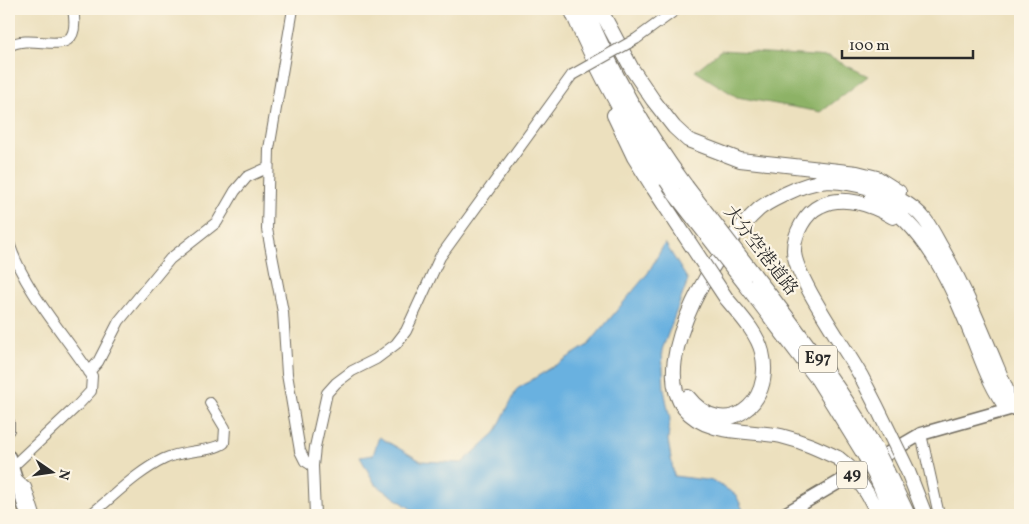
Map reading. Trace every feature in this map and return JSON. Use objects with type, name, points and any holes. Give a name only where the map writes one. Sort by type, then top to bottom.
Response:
[{"type":"highway","points":[[567,9],[580,46],[598,86],[634,157],[654,189],[726,298],[750,330],[761,350],[765,370],[764,382],[759,395],[748,409],[735,415],[723,417],[710,414],[694,405],[683,387],[681,372],[683,350],[700,301],[740,240],[767,212],[810,191],[848,189],[870,195],[886,203],[905,217],[919,234],[965,318],[996,394],[1014,407]]},
{"type":"highway","name":"大分空港道路","points":[[572,9],[609,89],[637,137],[749,278],[807,342],[849,403],[870,453],[908,515]]},
{"type":"highway","name":"大分空港道路","points":[[586,9],[613,66],[680,190]]},
{"type":"highway","points":[[600,9],[632,68],[653,100],[674,127],[688,140],[740,160],[839,170],[877,178],[897,190],[912,204],[925,219],[958,276],[1014,407]]},
{"type":"highway","points":[[879,515],[850,468],[838,458],[808,443],[779,436],[718,428],[698,419],[685,409],[673,382],[673,368],[678,342],[700,290],[734,236],[759,209],[780,196],[820,180],[847,181],[898,198],[925,219]]},
{"type":"highway","points":[[919,234],[882,211],[855,202],[835,202],[820,206],[805,218],[798,232],[794,250],[803,280],[862,378],[892,436],[925,515]]},
{"type":"highway","name":"大分空港道路","points":[[882,474],[893,515]]},
{"type":"main road","name":"49","points":[[783,515],[921,434],[1014,407]]},
{"type":"main road","points":[[12,467],[30,515]]},
{"type":"street","points":[[9,46],[26,42],[56,43],[68,40],[74,33],[76,25],[73,9]]},
{"type":"street","points":[[293,9],[267,168],[268,229],[283,312],[287,374],[300,451],[305,461],[313,466]]},
{"type":"street","points":[[315,515],[313,466],[315,447],[327,393],[336,383],[352,371],[376,359],[401,337],[440,257],[572,74],[636,39],[677,9]]},
{"type":"street","points":[[89,372],[98,362],[119,321],[170,259],[217,222],[235,191],[247,178],[267,168]]},
{"type":"street","points":[[9,243],[15,261],[29,284],[92,376],[91,390],[12,467]]},
{"type":"street","points":[[90,515],[165,458],[178,453],[218,448],[224,443],[225,428],[210,402]]},
{"type":"street","points":[[9,422],[9,430]]},
{"type":"street","points":[[921,434],[939,515]]},
{"type":"green space","points":[[721,50],[829,57],[868,76],[821,112],[737,97],[695,71]]},
{"type":"water","points":[[665,243],[688,280],[662,350],[664,389],[670,419],[668,440],[674,476],[714,481],[736,495],[745,514],[420,515],[375,484],[360,457],[373,455],[379,437],[421,461],[462,463],[495,433],[517,389],[588,345],[648,273]]}]
